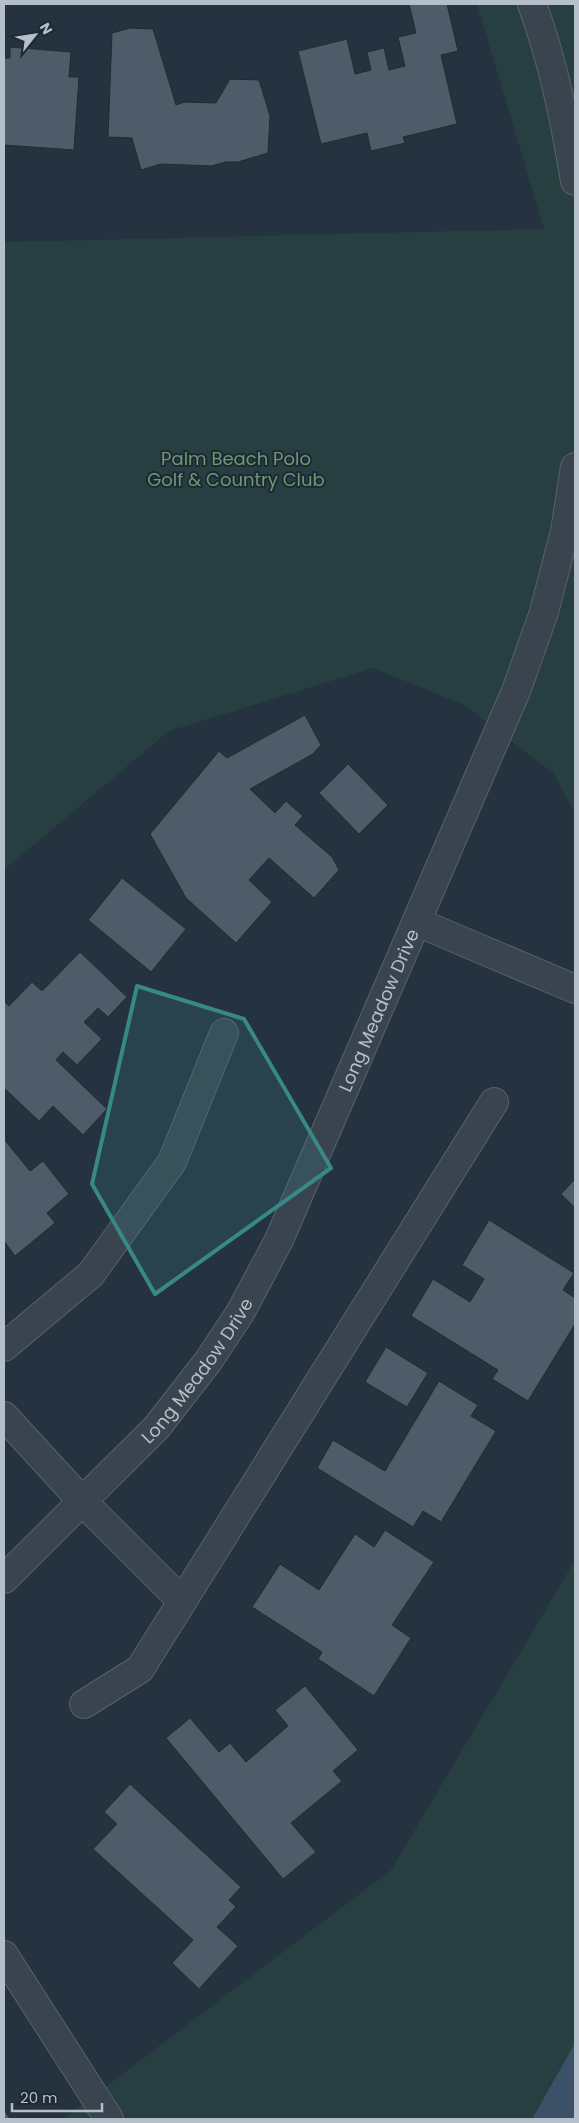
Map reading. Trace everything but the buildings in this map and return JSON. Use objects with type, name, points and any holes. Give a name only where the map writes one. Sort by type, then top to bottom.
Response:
[{"type":"street","points":[[532,4],[543,35],[564,116],[575,181]]},
{"type":"street","name":"Long Meadow Drive","points":[[4,1579],[157,1427],[209,1360],[240,1313],[279,1240],[417,922],[522,673],[544,612],[565,531],[575,467]]},
{"type":"street","points":[[417,922],[575,989]]},
{"type":"street","points":[[4,1347],[91,1274],[172,1162],[224,1034]]},
{"type":"street","points":[[84,1704],[140,1670],[494,1102]]},
{"type":"street","points":[[4,1416],[83,1502],[182,1601]]},
{"type":"street","points":[[4,1955],[109,2119]]},
{"type":"highlighted area","points":[[137,986],[244,1019],[331,1168],[155,1294],[92,1184]]},
{"type":"green space","name":"Palm Beach Polo Golf & Country Club","points":[[477,4],[575,4],[575,814],[554,774],[464,705],[373,668],[169,731],[4,870],[4,242],[544,229]]},
{"type":"green space","points":[[575,1560],[575,2043],[532,2119],[63,2119],[391,1870]]},
{"type":"water","points":[[575,2043],[575,2119],[532,2119]]}]
